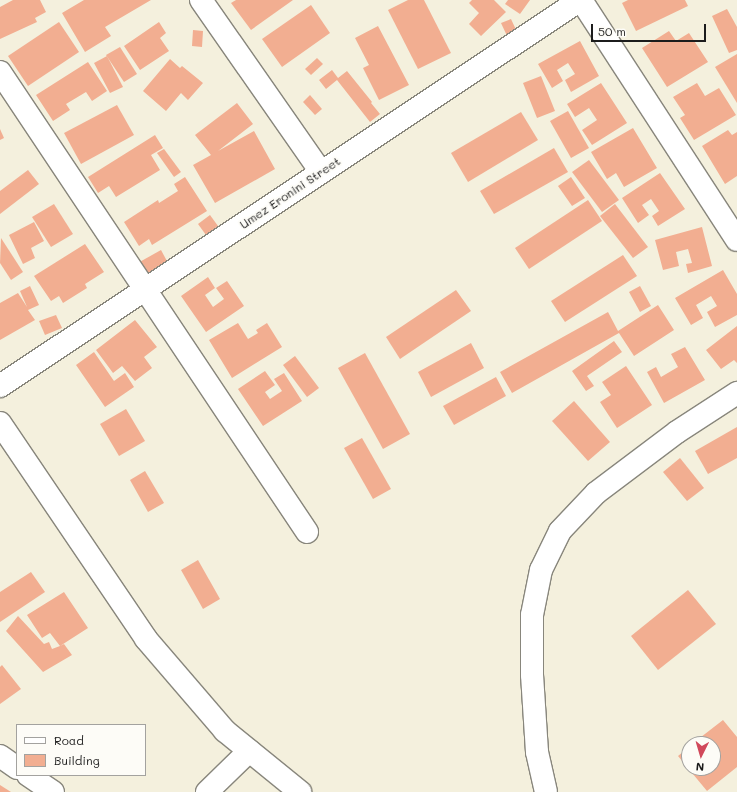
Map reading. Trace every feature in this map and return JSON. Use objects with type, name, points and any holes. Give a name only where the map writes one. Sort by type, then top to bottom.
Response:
[{"type":"street","points":[[201,0],[321,172]]},
{"type":"street","points":[[581,0],[737,240]]},
{"type":"street","name":"Umez Eronini Street","points":[[0,386],[581,0]]},
{"type":"street","points":[[0,72],[307,532]]},
{"type":"street","points":[[546,792],[538,752],[532,675],[532,615],[541,570],[560,531],[596,493],[677,432],[737,393]]},
{"type":"street","points":[[0,423],[146,639],[225,732],[300,792]]},
{"type":"street","points":[[207,792],[249,751]]},
{"type":"street","points":[[0,756],[16,767]]},
{"type":"street","points":[[29,776],[53,792]]},
{"type":"building","points":[[13,0],[40,0],[46,12],[35,18],[37,22],[0,39],[0,7]]},
{"type":"building","points":[[84,0],[151,0],[105,27],[111,36],[85,52],[62,13]]},
{"type":"building","points":[[236,0],[293,0],[251,30],[231,3]]},
{"type":"building","points":[[408,0],[424,0],[451,53],[418,69],[388,10]]},
{"type":"building","points":[[472,0],[494,0],[506,12],[481,36],[469,24],[479,13],[469,3]]},
{"type":"building","points":[[508,0],[530,0],[520,14],[505,4]]},
{"type":"building","points":[[628,0],[685,0],[688,6],[636,31],[622,3]]},
{"type":"building","points":[[311,5],[330,33],[282,67],[262,39]]},
{"type":"building","points":[[727,9],[737,27],[737,50],[729,53],[712,16]]},
{"type":"building","points":[[511,19],[518,34],[508,38],[501,23]]},
{"type":"building","points":[[59,22],[79,52],[28,86],[8,56]]},
{"type":"building","points":[[159,22],[166,33],[160,38],[169,51],[140,70],[124,46]]},
{"type":"building","points":[[378,26],[409,85],[379,100],[363,68],[369,65],[355,38]]},
{"type":"building","points":[[193,30],[203,31],[202,47],[192,46]]},
{"type":"building","points":[[669,31],[676,41],[689,33],[708,62],[667,87],[642,48]]},
{"type":"building","points":[[580,41],[599,76],[571,92],[565,80],[575,74],[568,63],[557,70],[563,81],[552,88],[538,64]]},
{"type":"building","points":[[120,47],[137,74],[124,82],[106,55]]},
{"type":"building","points":[[737,54],[737,103],[715,67]]},
{"type":"building","points":[[107,56],[123,87],[110,93],[94,63]]},
{"type":"building","points":[[317,58],[323,64],[311,75],[305,69]]},
{"type":"building","points":[[170,59],[180,68],[182,66],[203,83],[188,100],[181,93],[166,111],[143,91]]},
{"type":"building","points":[[88,62],[107,91],[92,101],[86,92],[66,104],[70,110],[53,121],[36,95]]},
{"type":"building","points":[[332,70],[338,78],[347,71],[380,114],[370,122],[337,80],[326,89],[319,80]]},
{"type":"building","points":[[541,76],[555,111],[537,118],[523,83]]},
{"type":"building","points":[[601,83],[627,123],[592,145],[582,130],[597,120],[589,108],[575,117],[567,104]]},
{"type":"building","points":[[697,83],[705,96],[719,88],[736,115],[694,140],[680,118],[685,115],[673,97]]},
{"type":"building","points":[[310,95],[322,109],[315,115],[303,102]]},
{"type":"building","points":[[237,103],[253,124],[218,151],[254,131],[275,169],[215,203],[193,165],[211,155],[195,135]]},
{"type":"building","points":[[117,105],[134,135],[81,164],[64,133]]},
{"type":"building","points":[[568,111],[589,148],[571,158],[550,121]]},
{"type":"building","points":[[521,112],[538,140],[468,182],[451,153]]},
{"type":"building","points":[[633,128],[657,168],[624,187],[616,173],[607,179],[591,152]]},
{"type":"building","points":[[0,129],[4,138],[0,140]]},
{"type":"building","points":[[728,130],[732,135],[737,132],[737,176],[725,184],[702,146]]},
{"type":"building","points":[[155,135],[163,148],[151,155],[160,170],[116,197],[109,186],[98,193],[88,177]]},
{"type":"building","points":[[554,148],[568,172],[494,214],[480,191]]},
{"type":"building","points":[[164,149],[181,172],[174,177],[157,153]]},
{"type":"building","points":[[589,160],[619,200],[602,212],[572,172]]},
{"type":"building","points":[[28,170],[39,184],[0,214],[0,191]]},
{"type":"building","points":[[660,173],[685,209],[658,226],[652,216],[659,211],[651,199],[642,205],[649,215],[638,223],[622,198]]},
{"type":"building","points":[[185,177],[207,211],[152,245],[149,239],[139,246],[124,222],[158,200],[159,203],[178,191],[174,184]]},
{"type":"building","points":[[571,177],[585,198],[572,206],[558,186]]},
{"type":"building","points":[[588,200],[602,221],[529,269],[515,248]]},
{"type":"building","points":[[54,204],[73,234],[51,247],[32,217]]},
{"type":"building","points":[[615,204],[648,247],[633,258],[600,216]]},
{"type":"building","points":[[210,215],[218,226],[206,235],[198,224]]},
{"type":"building","points":[[34,222],[44,241],[31,248],[35,258],[23,264],[9,235]]},
{"type":"building","points":[[702,227],[712,266],[688,273],[686,264],[692,263],[688,249],[676,252],[679,266],[663,270],[655,240]]},
{"type":"building","points":[[1,238],[23,272],[11,280],[0,263]]},
{"type":"building","points":[[85,244],[104,272],[85,284],[87,288],[63,303],[59,296],[51,301],[34,276]]},
{"type":"building","points":[[161,250],[168,263],[143,277],[136,264]]},
{"type":"building","points":[[623,255],[637,276],[565,322],[551,301]]},
{"type":"building","points":[[723,270],[737,294],[737,315],[715,327],[707,312],[717,306],[711,296],[696,305],[703,318],[691,325],[675,298]]},
{"type":"building","points":[[208,277],[215,288],[205,295],[213,307],[224,299],[216,288],[227,281],[244,306],[206,332],[181,296]]},
{"type":"building","points":[[30,286],[39,305],[28,310],[35,320],[0,340],[0,303],[18,293],[27,307],[20,291]]},
{"type":"building","points":[[640,286],[651,306],[640,312],[629,292]]},
{"type":"building","points":[[456,290],[471,311],[400,359],[386,337]]},
{"type":"building","points":[[658,305],[674,330],[634,356],[619,333],[512,393],[500,372],[608,312],[618,331]]},
{"type":"building","points":[[56,315],[62,328],[45,335],[39,321]]},
{"type":"building","points":[[135,320],[157,347],[144,357],[152,368],[135,381],[122,366],[113,373],[96,350]]},
{"type":"building","points":[[238,323],[248,339],[258,333],[256,330],[267,323],[282,347],[232,378],[209,340]]},
{"type":"building","points":[[737,326],[737,363],[734,360],[721,369],[706,350]]},
{"type":"building","points":[[614,341],[622,352],[587,376],[594,386],[586,391],[572,371]]},
{"type":"building","points":[[471,343],[484,368],[431,397],[418,372]]},
{"type":"building","points":[[685,347],[705,380],[664,403],[647,372],[656,367],[661,377],[678,367],[671,354]]},
{"type":"building","points":[[94,352],[114,381],[125,373],[134,387],[105,407],[76,365]]},
{"type":"building","points":[[365,353],[410,434],[383,449],[338,368]]},
{"type":"building","points":[[295,356],[319,388],[307,397],[283,365]]},
{"type":"building","points":[[626,366],[652,405],[617,428],[600,402],[611,395],[602,382]]},
{"type":"building","points":[[265,371],[275,385],[265,392],[270,399],[282,391],[274,379],[284,373],[302,401],[263,426],[238,389]]},
{"type":"building","points":[[496,377],[506,396],[454,425],[443,406]]},
{"type":"building","points":[[574,401],[610,442],[588,461],[552,421]]},
{"type":"building","points":[[126,409],[145,441],[119,456],[100,424]]},
{"type":"building","points":[[737,427],[737,458],[708,474],[695,451]]},
{"type":"building","points":[[362,438],[391,489],[373,499],[344,448]]},
{"type":"building","points":[[680,458],[704,488],[687,501],[663,472]]},
{"type":"building","points":[[145,471],[164,503],[148,512],[130,480]]},
{"type":"building","points":[[198,560],[220,599],[203,609],[181,570]]},
{"type":"building","points":[[31,572],[45,592],[0,622],[0,592]]},
{"type":"building","points":[[688,590],[716,624],[658,670],[631,636]]},
{"type":"building","points":[[64,592],[88,628],[60,646],[50,633],[42,638],[27,615]]},
{"type":"building","points":[[18,616],[44,644],[49,642],[52,649],[64,644],[72,655],[43,672],[6,631]]},
{"type":"building","points":[[2,665],[21,689],[0,704],[0,667]]},
{"type":"building","points":[[723,720],[737,737],[737,767],[707,791],[695,776],[721,776],[721,736],[702,736]]},
{"type":"building","points":[[0,785],[11,792],[0,792]]}]
